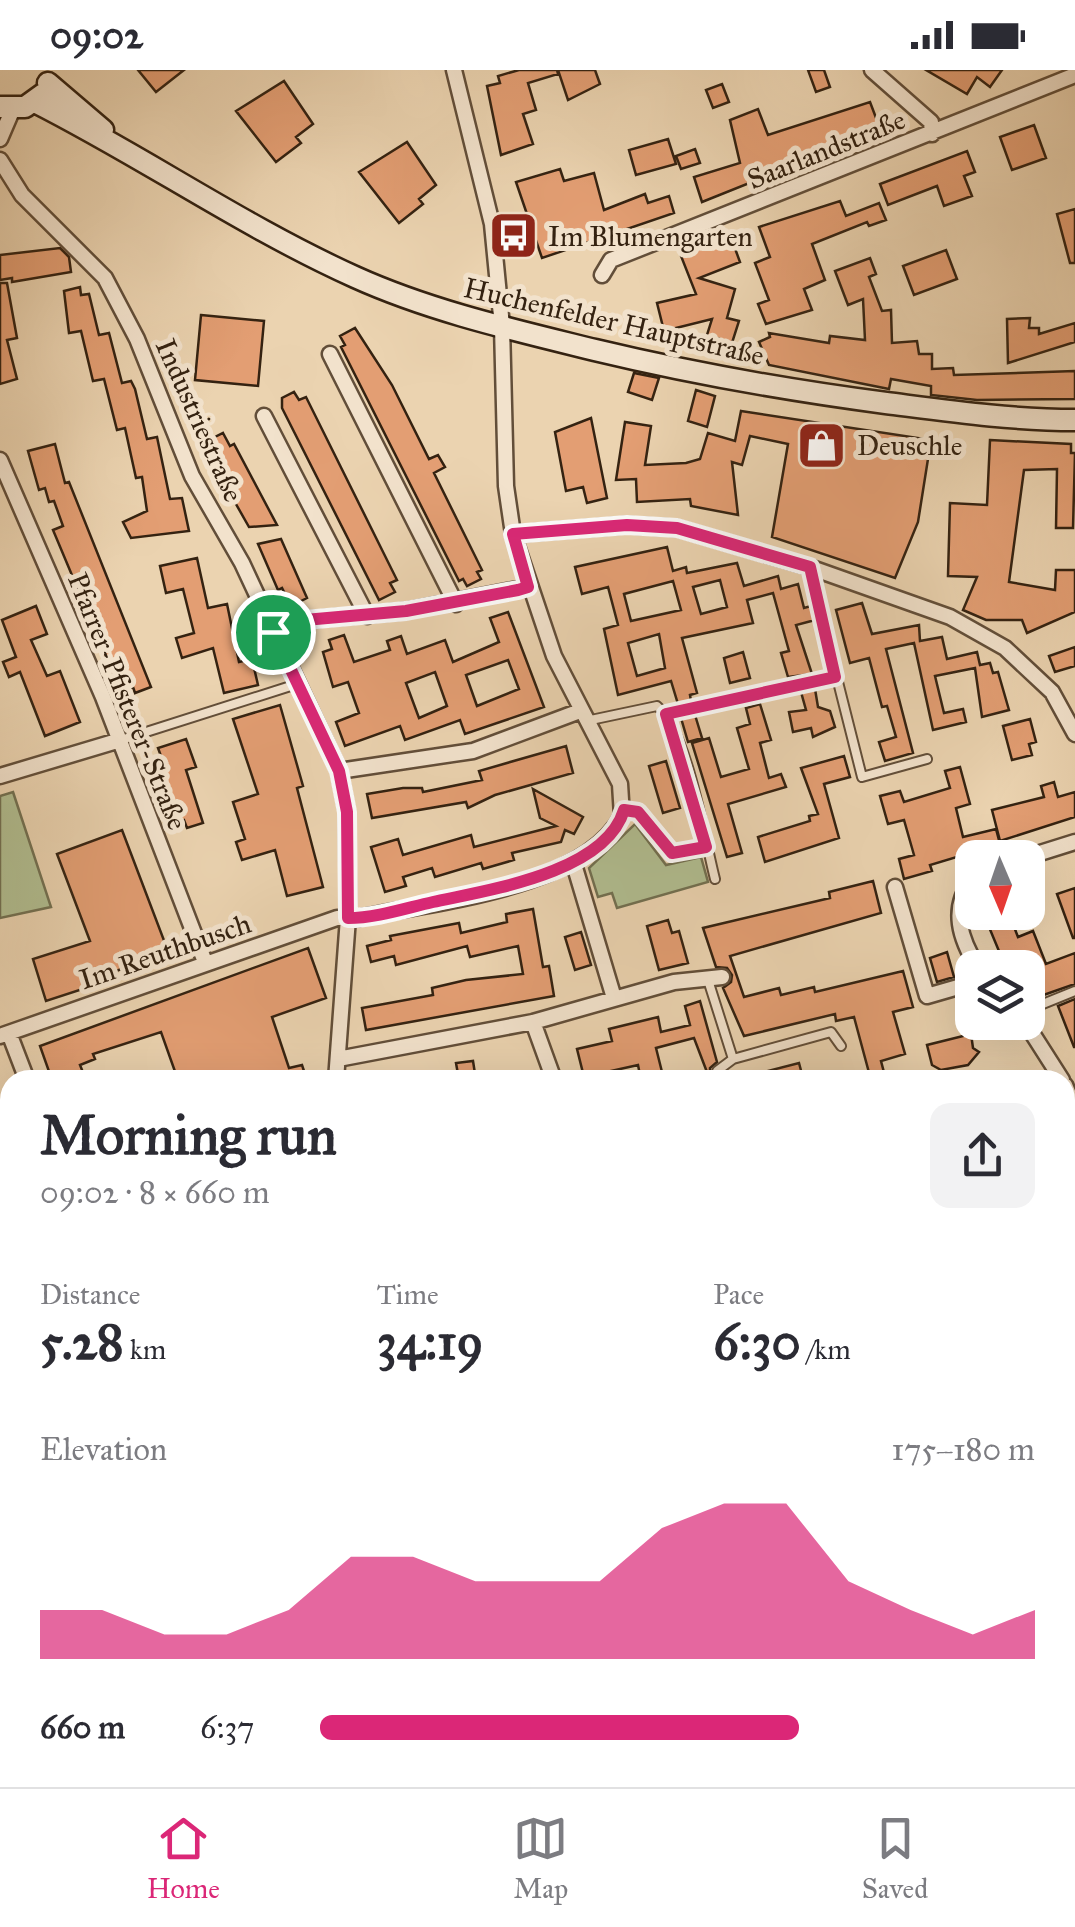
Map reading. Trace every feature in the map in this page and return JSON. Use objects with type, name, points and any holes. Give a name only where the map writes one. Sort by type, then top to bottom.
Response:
[{"type":"main road","name":"Huchenfelder Hauptstraße","points":[[49,76],[119,145]]},
{"type":"main road","points":[[6,109],[35,102],[49,76]]},
{"type":"main road","name":"Huchenfelder Hauptstraße","points":[[35,102],[119,145],[271,238],[359,279],[502,326],[696,374],[778,388],[1029,420],[1075,420]]},
{"type":"street","points":[[454,70],[492,224],[502,326],[502,406],[513,534],[528,587],[583,716],[620,784],[624,810]]},
{"type":"street","points":[[872,70],[930,122],[932,134]]},
{"type":"street","name":"Saarlandstraße","points":[[602,275],[611,260],[1075,75]]},
{"type":"street","points":[[0,139],[6,109]]},
{"type":"street","name":"Industriestraße","points":[[0,160],[22,195],[105,278],[137,339],[192,476],[242,563],[339,771],[347,812],[348,918],[337,1070]]},
{"type":"street","points":[[330,354],[456,604]]},
{"type":"street","points":[[264,416],[367,616]]},
{"type":"street","name":"Pfarrer-Pfisterer-Straße","points":[[0,460],[102,697],[205,962]]},
{"type":"street","points":[[513,534],[627,525],[677,528],[810,567],[950,617],[1006,648],[1052,692],[1075,734]]},
{"type":"street","points":[[273,632],[305,620],[456,604],[528,587]]},
{"type":"street","points":[[339,771],[473,752],[583,716]]},
{"type":"street","points":[[0,776],[116,741]]},
{"type":"street","name":"Im Reuthbusch","points":[[5,1034],[205,962],[348,918],[527,881],[572,862],[610,832],[624,810]]},
{"type":"street","points":[[1045,851],[1075,842]]},
{"type":"street","points":[[572,862],[614,998]]},
{"type":"street","points":[[895,888],[927,996],[955,988]]},
{"type":"street","points":[[338,1059],[533,1022],[674,982],[715,979]]},
{"type":"street","points":[[533,1022],[550,1070]]},
{"type":"street","points":[[5,1034],[21,1070]]},
{"type":"street","points":[[1036,1040],[1055,1070]]},
{"type":"lane","points":[[810,567],[862,777],[927,759]]},
{"type":"lane","points":[[666,714],[835,677]]},
{"type":"lane","points":[[116,741],[297,684]]},
{"type":"lane","points":[[583,716],[657,706],[666,714],[715,878]]},
{"type":"lane","points":[[624,810],[638,812],[672,853],[706,847]]},
{"type":"lane","points":[[715,979],[734,1059]]},
{"type":"lane","points":[[1045,1003],[1075,991]]},
{"type":"lane","points":[[718,1070],[734,1059],[831,1032],[841,1046]]},
{"type":"green space","points":[[13,792],[51,907],[0,918],[0,796]]},
{"type":"green space","points":[[635,824],[666,865],[701,857],[708,882],[617,908],[612,893],[598,897],[589,868]]},
{"type":"building","points":[[138,70],[184,70],[156,92]]},
{"type":"building","points":[[519,70],[557,70],[558,74],[528,83],[536,110],[523,114],[533,144],[501,155],[487,86],[500,83],[498,76]]},
{"type":"building","points":[[558,70],[595,70],[600,84],[568,100]]},
{"type":"building","points":[[808,70],[824,70],[830,87],[816,92]]},
{"type":"building","points":[[926,70],[1002,70],[990,87],[977,77],[967,94]]},
{"type":"building","points":[[284,81],[313,124],[296,137],[301,143],[276,162],[236,111]]},
{"type":"building","points":[[722,84],[729,102],[713,108],[706,90]]},
{"type":"building","points":[[870,102],[881,131],[794,158],[795,162],[779,171],[702,202],[694,177],[740,163],[730,120],[758,109],[768,135]]},
{"type":"building","points":[[1034,125],[1046,158],[1012,170],[1000,137]]},
{"type":"building","points":[[668,139],[676,164],[636,175],[629,150]]},
{"type":"building","points":[[407,142],[436,185],[419,199],[423,204],[399,223],[359,172]]},
{"type":"building","points":[[695,149],[700,163],[681,169],[676,156]]},
{"type":"building","points":[[967,151],[975,172],[964,176],[972,196],[944,206],[937,186],[888,205],[880,184]]},
{"type":"building","points":[[560,169],[564,181],[594,173],[604,210],[645,194],[648,203],[669,196],[674,213],[542,258],[516,182]]},
{"type":"building","points":[[840,201],[846,216],[879,203],[886,220],[869,226],[867,222],[812,244],[825,280],[804,289],[812,310],[766,324],[758,304],[769,300],[755,263],[770,257],[759,227]]},
{"type":"building","points":[[1075,209],[1075,263],[1070,263],[1057,214]]},
{"type":"building","points":[[730,235],[740,262],[699,278],[735,289],[727,318],[739,321],[732,343],[707,335],[712,319],[664,331],[657,303],[696,294],[681,256]]},
{"type":"building","points":[[60,248],[69,257],[71,272],[12,282],[12,278],[0,280],[0,255]]},
{"type":"building","points":[[946,250],[957,279],[914,295],[903,266]]},
{"type":"building","points":[[870,258],[876,274],[869,277],[882,311],[891,310],[892,343],[917,341],[919,354],[932,354],[932,369],[953,368],[954,375],[1075,371],[1075,399],[977,400],[931,395],[931,386],[891,379],[889,389],[769,365],[759,342],[770,337],[769,333],[829,343],[830,336],[865,340],[863,299],[848,305],[835,271]]},
{"type":"building","points":[[0,283],[7,283],[17,338],[7,340],[17,379],[0,384]]},
{"type":"building","points":[[80,287],[81,295],[89,294],[99,335],[109,333],[122,383],[131,381],[135,389],[147,439],[157,437],[170,499],[182,498],[189,531],[131,538],[123,522],[147,511],[142,477],[136,478],[125,428],[117,430],[104,379],[93,381],[81,331],[69,333],[64,291]]},
{"type":"building","points":[[201,315],[264,321],[258,386],[195,380]]},
{"type":"building","points":[[1030,318],[1029,328],[1039,328],[1039,334],[1075,323],[1075,342],[1008,363],[1007,319]]},
{"type":"building","points":[[355,328],[392,385],[429,459],[438,455],[445,467],[434,473],[482,570],[477,572],[481,579],[467,586],[463,579],[459,581],[341,347],[345,345],[340,336]]},
{"type":"building","points":[[634,373],[659,378],[652,400],[628,392]]},
{"type":"building","points":[[696,390],[715,396],[707,427],[688,421]]},
{"type":"building","points":[[294,392],[299,400],[306,397],[397,580],[390,583],[395,592],[379,600],[282,408],[282,398]]},
{"type":"building","points":[[741,411],[931,440],[918,522],[895,578],[772,537],[788,444],[750,436],[742,465],[732,462],[738,515],[691,506],[690,499],[637,502],[636,479],[616,480],[625,422],[651,426],[645,465],[686,463],[700,459],[708,433],[735,441]]},
{"type":"building","points":[[591,418],[607,498],[587,503],[583,487],[566,491],[555,432]]},
{"type":"building","points":[[223,433],[230,446],[234,444],[277,525],[249,527],[211,456],[216,453],[209,440]]},
{"type":"building","points":[[990,440],[1071,444],[1071,453],[1075,453],[1073,528],[1056,528],[1057,469],[1024,470],[1009,582],[1055,590],[1056,570],[1075,570],[1075,612],[1027,633],[1022,620],[986,620],[963,610],[977,577],[948,576],[950,503],[987,505]]},
{"type":"building","points":[[55,444],[65,483],[69,482],[151,687],[135,693],[133,687],[121,692],[53,530],[63,526],[54,501],[49,502],[45,488],[39,490],[28,451]]},
{"type":"building","points":[[281,539],[307,598],[291,606],[282,588],[278,590],[258,544]]},
{"type":"building","points":[[667,547],[673,571],[686,567],[687,573],[737,563],[744,586],[778,576],[781,589],[798,584],[804,608],[811,606],[815,620],[796,625],[812,674],[788,677],[781,653],[789,651],[773,593],[747,600],[753,623],[682,638],[697,693],[690,695],[691,701],[678,704],[671,681],[618,695],[604,629],[618,625],[608,587],[582,594],[575,567]],"holes":[[[720,580],[727,607],[701,614],[693,587]],[[673,581],[681,610],[631,621],[624,594]],[[659,634],[665,668],[637,676],[628,643]]]},
{"type":"building","points":[[197,558],[208,608],[227,604],[239,662],[252,659],[258,685],[224,693],[213,648],[182,658],[176,638],[194,633],[183,589],[166,593],[160,566]]},
{"type":"building","points":[[862,603],[872,634],[919,625],[920,641],[942,637],[947,659],[977,652],[980,665],[990,663],[993,673],[998,672],[1009,710],[982,717],[975,668],[935,676],[944,713],[963,709],[966,722],[933,730],[914,643],[886,649],[913,753],[885,761],[879,742],[896,737],[887,706],[882,707],[869,658],[850,663],[836,610]]},
{"type":"building","points":[[36,606],[47,634],[31,640],[47,676],[60,671],[80,722],[45,736],[20,672],[9,677],[3,662],[16,657],[2,620]]},
{"type":"building","points":[[508,612],[544,707],[465,734],[460,720],[405,740],[400,726],[345,746],[336,722],[359,713],[348,682],[333,687],[323,652],[332,649],[329,640],[344,635],[354,662],[390,650],[387,641],[401,636],[407,654],[445,640],[453,662],[499,642],[490,618]],"holes":[[[508,660],[519,689],[477,706],[466,675]],[[435,672],[447,706],[419,718],[406,683]]]},
{"type":"building","points":[[1075,647],[1075,666],[1055,672],[1049,656]]},
{"type":"building","points":[[743,652],[750,678],[730,683],[724,658]]},
{"type":"building","points":[[815,689],[818,707],[830,711],[835,727],[813,737],[811,728],[793,732],[789,712],[806,710],[801,692]]},
{"type":"building","points":[[760,704],[771,740],[760,743],[769,778],[781,774],[786,787],[728,804],[742,853],[727,857],[692,743],[709,738],[721,777],[749,769],[737,728],[750,724],[746,708]]},
{"type":"building","points":[[280,705],[303,786],[297,788],[323,887],[287,896],[275,850],[242,860],[236,842],[245,839],[233,802],[258,794],[233,719]]},
{"type":"building","points":[[695,715],[702,738],[688,742],[681,718]]},
{"type":"building","points":[[1030,719],[1036,742],[1029,744],[1032,755],[1012,760],[1003,726]]},
{"type":"building","points":[[186,739],[196,767],[186,770],[203,823],[187,828],[184,820],[172,824],[154,771],[165,767],[158,748]]},
{"type":"building","points":[[566,746],[573,773],[495,795],[468,808],[466,802],[372,818],[367,794],[403,788],[422,788],[423,792],[482,780],[479,771]]},
{"type":"building","points":[[844,756],[850,777],[824,784],[839,838],[765,862],[758,837],[810,821],[809,816],[818,814],[801,768]]},
{"type":"building","points":[[666,761],[680,808],[663,813],[649,766]]},
{"type":"building","points":[[960,767],[970,804],[956,808],[963,837],[996,829],[999,840],[955,840],[955,858],[930,865],[932,871],[904,879],[899,859],[914,855],[904,820],[888,824],[880,796],[900,791],[904,802],[950,788],[945,771]]},
{"type":"building","points":[[1054,782],[1058,797],[1075,792],[1075,817],[1000,840],[992,810],[1044,797],[1041,786]]},
{"type":"building","points":[[533,789],[583,817],[574,834],[565,830],[561,842],[512,853],[514,860],[483,869],[481,863],[435,877],[432,868],[403,877],[406,886],[385,892],[371,847],[398,839],[403,855],[471,835],[474,847],[556,826],[540,818]]},
{"type":"building","points":[[122,830],[168,951],[93,980],[95,985],[46,1001],[33,959],[90,941],[57,854]]},
{"type":"building","points":[[873,881],[881,913],[730,956],[744,997],[779,988],[781,995],[814,987],[815,992],[903,971],[913,1007],[893,1012],[905,1054],[881,1061],[883,1070],[868,1070],[854,1017],[836,1021],[835,1014],[744,1036],[723,988],[731,982],[732,975],[727,968],[716,967],[703,928],[830,898],[829,892]]},
{"type":"building","points":[[1075,888],[1075,938],[1073,938],[1057,894]]},
{"type":"building","points":[[533,909],[543,967],[549,966],[554,996],[366,1030],[362,1008],[433,995],[432,988],[466,980],[523,974],[518,946],[470,957],[467,946],[396,965],[394,956],[371,962],[367,946],[391,940],[390,936],[459,923],[461,933],[507,922],[506,914]]},
{"type":"building","points":[[668,920],[672,933],[679,931],[688,963],[659,970],[647,926]]},
{"type":"building","points":[[990,930],[1015,930],[1018,937],[1033,931],[1040,950],[999,950]]},
{"type":"building","points":[[581,932],[591,965],[575,970],[565,937]]},
{"type":"building","points":[[308,948],[326,998],[272,1017],[289,1068],[302,1065],[304,1070],[174,1070],[161,1032],[93,1054],[95,1059],[80,1065],[82,1070],[48,1070],[40,1046]]},
{"type":"building","points":[[947,952],[954,977],[937,982],[930,958]]},
{"type":"building","points":[[1075,953],[1075,984],[1045,994],[1045,961]]},
{"type":"building","points":[[1075,999],[1075,1047],[1074,1047],[1058,1006]]},
{"type":"building","points":[[700,1001],[717,1062],[710,1070],[706,1070],[694,1038],[656,1048],[662,1070],[639,1070],[638,1065],[582,1070],[577,1049],[612,1041],[609,1029],[658,1017],[661,1032],[690,1025],[685,1006]]},
{"type":"building","points":[[955,1038],[972,1040],[973,1048],[979,1052],[968,1065],[941,1070],[932,1065],[927,1045]]},
{"type":"building","points":[[473,1061],[474,1070],[457,1070],[456,1063]]},
{"type":"building","points":[[799,1063],[801,1070],[772,1070]]},
{"type":"place","name":"Im Blumengarten","points":[[513,236]]},
{"type":"place","name":"Deuschle","points":[[822,445]]},
{"type":"route","points":[[627,525],[677,528],[810,567],[835,677],[666,714],[682,753],[706,847],[672,853],[638,812],[624,810],[616,826],[594,846],[572,862],[527,881],[348,918],[343,784],[273,632],[305,620],[406,611],[528,587],[513,534],[627,525]]}]
